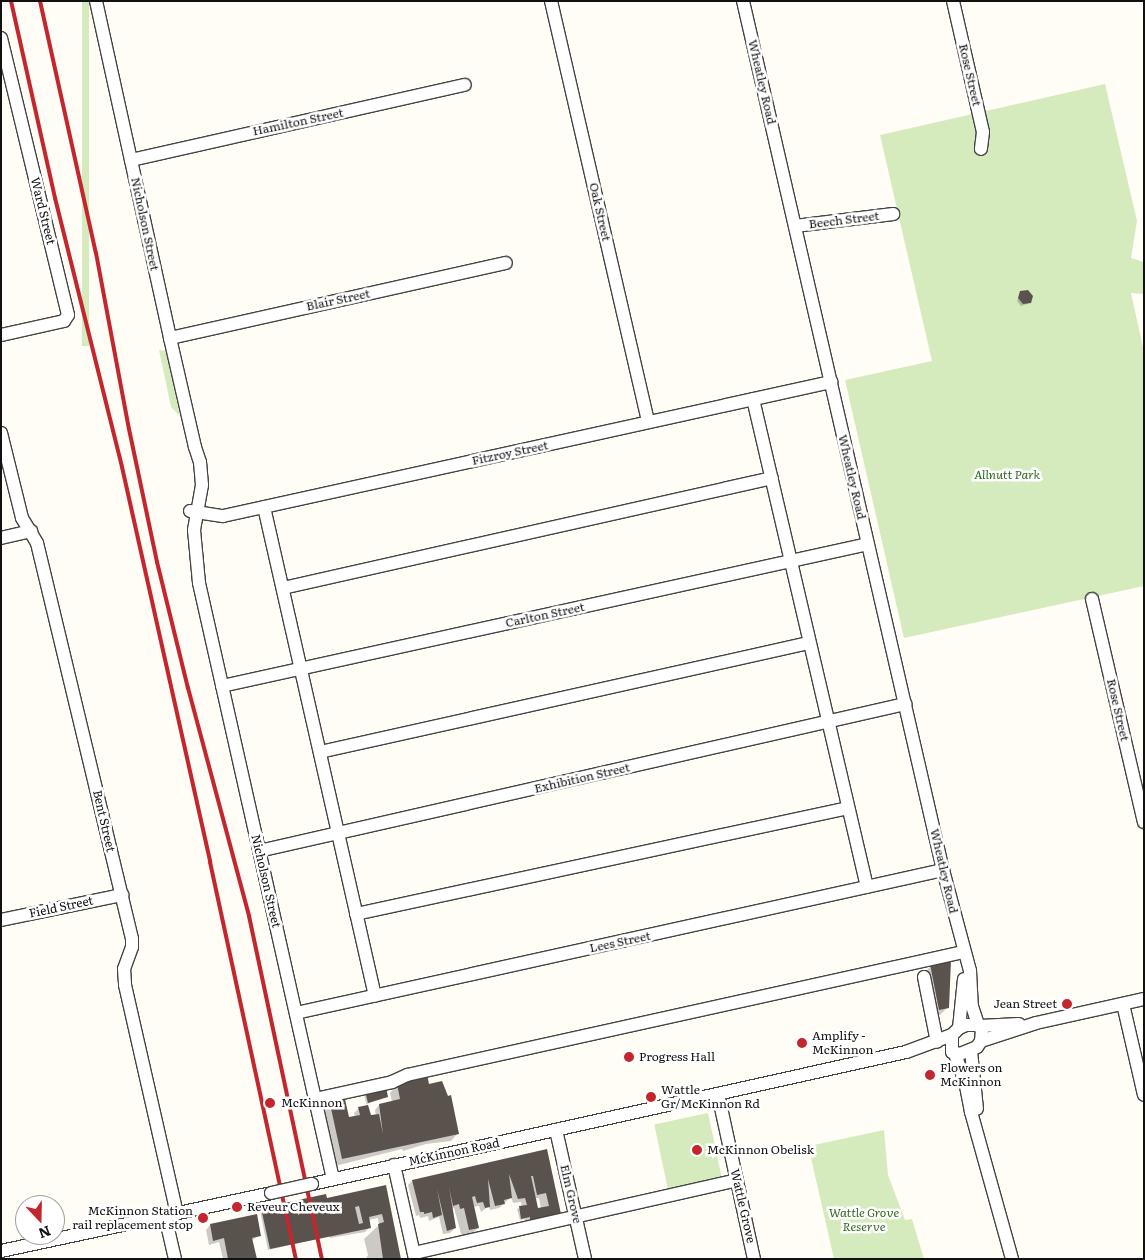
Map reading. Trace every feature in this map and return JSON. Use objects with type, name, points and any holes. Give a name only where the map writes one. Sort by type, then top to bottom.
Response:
[{"type":"street","name":"Nicholson Street","points":[[96,1],[195,447],[194,512],[186,536],[192,566],[199,583],[333,1179]]},
{"type":"street","name":"Oak Street","points":[[551,1],[648,422]]},
{"type":"street","name":"Wheatley Road","points":[[743,1],[943,870],[963,952],[970,971],[972,1006],[979,1025],[981,1041]]},
{"type":"street","name":"Rose Street","points":[[953,1],[983,132],[981,149]]},
{"type":"street","name":"Ward Street","points":[[1,38],[68,315],[64,321],[1,335]]},
{"type":"street","name":"Hamilton Street","points":[[131,160],[465,85]]},
{"type":"street","name":"Beech Street","points":[[795,226],[894,214]]},
{"type":"street","name":"Blair Street","points":[[170,338],[506,263]]},
{"type":"street","name":"Fitzroy Street","points":[[194,512],[223,516],[831,382]]},
{"type":"street","points":[[753,399],[867,887]]},
{"type":"street","name":"Bent Street","points":[[1,433],[22,518],[38,543],[122,895],[132,943],[124,969],[125,985],[171,1214],[175,1259]]},
{"type":"street","points":[[283,588],[772,478]]},
{"type":"street","points":[[264,507],[375,996]]},
{"type":"street","points":[[1,538],[31,531]]},
{"type":"street","name":"Carlton Street","points":[[222,686],[868,544]]},
{"type":"street","name":"Rose Street","points":[[1092,599],[1144,822]]},
{"type":"street","points":[[320,752],[810,643]]},
{"type":"street","name":"Exhibition Street","points":[[259,850],[905,704]]},
{"type":"street","points":[[356,914],[848,808]]},
{"type":"street","name":"Lees Street","points":[[296,1013],[943,870]]},
{"type":"street","name":"Field Street","points":[[1,920],[122,895]]},
{"type":"street","name":"Wheatley Road","points":[[954,1053],[955,1032],[965,974],[963,952]]},
{"type":"street","points":[[315,1099],[392,1082],[407,1075],[963,952]]},
{"type":"street","points":[[924,977],[937,1042]]},
{"type":"street","points":[[980,1141],[971,1051],[981,1041],[1036,1023],[1144,999]]},
{"type":"street","points":[[1123,1004],[1144,1095]]},
{"type":"street","points":[[979,1025],[1036,1023]]},
{"type":"street","name":"McKinnon Road","points":[[1,1251],[906,1052],[937,1042],[955,1032],[979,1025]]},
{"type":"street","name":"McKinnon Road","points":[[906,1052],[954,1053],[971,1051]]},
{"type":"street","points":[[954,1053],[963,1076],[1012,1259]]},
{"type":"street","name":"Wattle Grove","points":[[718,1094],[754,1259]]},
{"type":"street","name":"Elm Grove","points":[[556,1130],[585,1259]]},
{"type":"street","points":[[394,1166],[415,1256],[576,1216],[737,1180]]},
{"type":"green space","points":[[82,1],[89,1],[89,346],[82,346]]},
{"type":"green space","name":"Allnutt Park","points":[[1105,84],[1137,221],[1131,258],[1144,262],[1144,294],[1131,293],[1144,352],[1144,586],[904,638],[845,380],[932,361],[880,135]]},
{"type":"green space","points":[[159,350],[166,351],[180,416],[171,407]]},
{"type":"green space","points":[[708,1113],[723,1181],[669,1193],[654,1124]]},
{"type":"green space","name":"Wattle Grove Reserve","points":[[884,1130],[888,1175],[905,1220],[912,1219],[924,1259],[834,1259],[811,1158],[816,1157],[814,1145]]},
{"type":"building","points":[[1028,290],[1033,296],[1031,303],[1023,304],[1018,298],[1020,291]]},
{"type":"building","points":[[951,960],[949,1008],[939,1010],[930,964]]},
{"type":"building","points":[[427,1074],[429,1084],[442,1081],[448,1096],[451,1095],[459,1134],[342,1159],[329,1099],[344,1095],[349,1117],[360,1115],[358,1107],[368,1105],[371,1115],[379,1114],[383,1134],[379,1104],[400,1099],[397,1084],[419,1079],[418,1075]]},
{"type":"building","points":[[386,1087],[388,1097],[368,1103],[365,1091]]},
{"type":"building","points":[[547,1149],[561,1214],[530,1221],[530,1217],[521,1219],[519,1206],[527,1205],[525,1198],[518,1199],[509,1174],[512,1198],[504,1200],[505,1204],[495,1206],[488,1179],[490,1207],[485,1208],[483,1202],[477,1203],[475,1196],[472,1197],[479,1228],[469,1230],[464,1208],[460,1209],[459,1204],[453,1206],[449,1187],[456,1228],[447,1231],[437,1189],[442,1215],[433,1218],[432,1212],[424,1214],[424,1212],[420,1212],[412,1180]],"holes":[[[531,1176],[533,1176],[537,1195],[546,1193],[549,1206],[538,1208]]]},
{"type":"building","points":[[386,1185],[401,1259],[383,1259],[378,1224],[384,1222],[382,1214],[369,1217],[371,1228],[270,1249],[261,1208],[326,1194],[327,1198]],"holes":[[[359,1206],[363,1223],[359,1224],[355,1207]]]},
{"type":"building","points":[[257,1214],[261,1236],[252,1238],[257,1259],[228,1259],[224,1238],[213,1241],[210,1224]]},
{"type":"railway","points":[[11,1],[55,198],[122,467],[296,1259]]},
{"type":"railway","points":[[40,1],[96,253],[129,429],[157,562],[188,688],[249,916],[322,1259]]},
{"type":"place","name":"Jean Street","points":[[1067,1004]]},
{"type":"place","name":"Amplify - McKinnon","points":[[802,1043]]},
{"type":"place","name":"Progress Hall","points":[[629,1057]]},
{"type":"place","name":"Flowers on McKinnon","points":[[930,1075]]},
{"type":"place","name":"Wattle Gr/McKinnon Rd","points":[[651,1097]]},
{"type":"place","name":"McKinnon","points":[[270,1103]]},
{"type":"place","name":"McKinnon Obelisk","points":[[697,1150]]},
{"type":"place","name":"Reveur Cheveux","points":[[237,1207]]},
{"type":"place","name":"McKinnon Station rail replacement stop","points":[[203,1218]]}]
